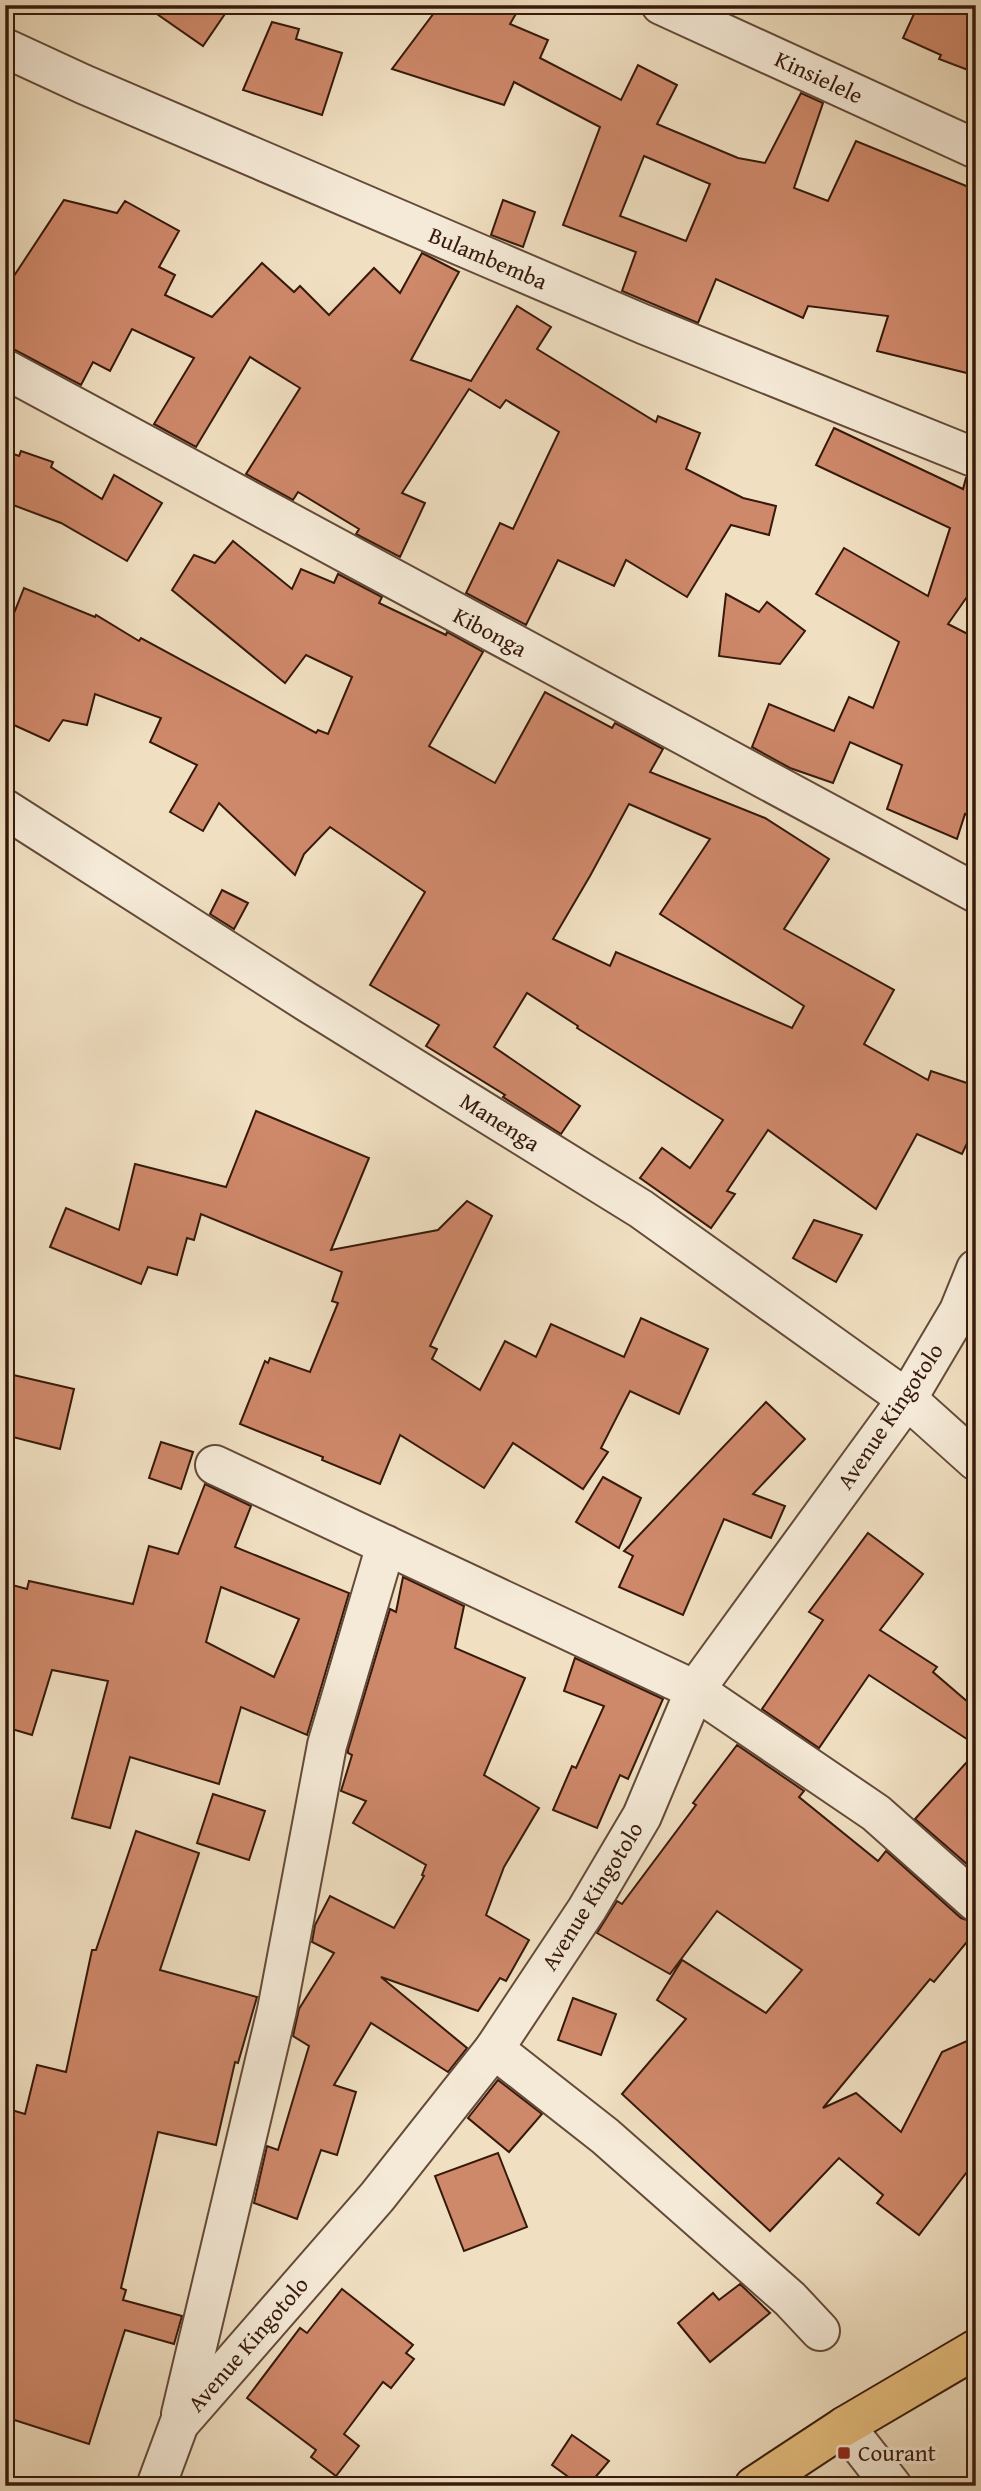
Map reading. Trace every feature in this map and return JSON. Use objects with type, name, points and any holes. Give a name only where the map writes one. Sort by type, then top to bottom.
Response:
[{"type":"highway","points":[[754,2486],[845,2426],[976,2349]]},
{"type":"street","name":"Kinsielele","points":[[662,5],[976,149]]},
{"type":"street","name":"Bulambemba","points":[[5,48],[643,324],[976,458]]},
{"type":"street","name":"Kibonga","points":[[5,369],[976,893]]},
{"type":"street","name":"Manenga","points":[[5,809],[307,1002],[641,1209],[907,1399],[976,1461]]},
{"type":"street","name":"Avenue Kingotolo","points":[[156,2486],[178,2424],[377,2197],[494,2049],[587,1909],[642,1816],[695,1690],[967,1314],[976,1269]]},
{"type":"street","points":[[215,1465],[695,1690],[876,1813],[976,1902]]},
{"type":"street","points":[[178,2424],[277,2010],[327,1745],[386,1545]]},
{"type":"street","points":[[494,2049],[604,2136],[790,2299],[820,2332]]},
{"type":"street","points":[[845,2426],[892,2486]]},
{"type":"building","points":[[144,5],[231,5],[203,46]]},
{"type":"building","points":[[440,5],[521,5],[510,24],[548,40],[540,58],[621,100],[638,65],[677,85],[657,124],[738,158],[765,163],[801,93],[823,103],[794,188],[828,201],[856,141],[976,190],[976,358],[971,374],[877,351],[888,316],[808,306],[803,318],[716,279],[698,323],[622,291],[636,252],[563,225],[600,127],[514,82],[504,105],[392,69]],"holes":[[[644,156],[710,184],[686,241],[620,216]]]},
{"type":"building","points":[[918,5],[976,5],[976,73],[939,59],[941,55],[903,38]]},
{"type":"building","points":[[272,22],[299,29],[296,39],[342,53],[322,115],[243,90]]},
{"type":"building","points":[[64,200],[117,213],[125,201],[179,231],[159,267],[175,275],[165,295],[212,317],[262,263],[294,292],[300,286],[329,315],[374,268],[400,293],[422,253],[459,272],[411,360],[471,381],[517,306],[551,327],[537,349],[656,422],[658,416],[700,433],[686,469],[743,498],[776,506],[769,535],[731,525],[687,597],[626,560],[614,586],[558,560],[526,625],[466,593],[500,523],[513,529],[559,432],[506,400],[500,408],[469,389],[402,493],[425,503],[400,557],[356,534],[359,529],[298,492],[293,500],[246,474],[300,388],[250,357],[196,447],[154,424],[194,358],[132,329],[110,371],[93,362],[81,385],[5,347],[6,288]]},
{"type":"building","points":[[503,200],[535,212],[523,247],[491,235]]},
{"type":"building","points":[[834,428],[963,489],[966,478],[976,479],[976,584],[948,624],[976,638],[976,819],[965,814],[957,839],[887,809],[902,765],[850,742],[833,783],[790,768],[752,747],[769,704],[834,731],[849,697],[873,708],[899,642],[816,594],[844,548],[928,596],[950,528],[816,465]]},
{"type":"building","points":[[5,451],[19,456],[21,451],[53,462],[51,467],[102,499],[114,475],[162,503],[127,561],[61,523],[5,502]]},
{"type":"building","points":[[233,541],[292,589],[301,569],[334,583],[338,574],[382,597],[379,603],[446,635],[447,632],[483,652],[429,746],[495,783],[545,692],[612,728],[615,723],[663,749],[650,772],[765,818],[829,859],[784,929],[894,990],[864,1044],[928,1080],[931,1071],[976,1086],[976,1124],[962,1154],[917,1134],[876,1209],[768,1130],[727,1191],[735,1194],[711,1228],[640,1178],[662,1148],[690,1168],[723,1120],[577,1028],[578,1026],[527,993],[494,1047],[580,1106],[561,1134],[426,1046],[439,1025],[370,985],[425,892],[330,827],[304,854],[295,875],[219,803],[203,831],[170,812],[197,765],[150,742],[161,718],[95,694],[87,725],[63,720],[49,741],[5,721],[5,636],[24,588],[95,617],[96,615],[139,641],[141,638],[316,733],[318,730],[328,734],[352,677],[306,655],[285,683],[172,590],[194,555],[215,563]],"holes":[[[629,804],[710,839],[660,914],[804,1006],[792,1028],[616,952],[610,966],[553,939]]]},
{"type":"building","points":[[726,594],[759,612],[767,602],[805,631],[780,664],[719,656]]},
{"type":"building","points":[[222,890],[248,903],[234,929],[210,914]]},
{"type":"building","points":[[256,1111],[369,1158],[331,1250],[438,1230],[467,1201],[492,1216],[430,1346],[437,1349],[432,1359],[480,1390],[505,1341],[536,1357],[551,1324],[624,1357],[641,1318],[708,1349],[679,1414],[630,1391],[601,1448],[608,1452],[583,1489],[513,1443],[484,1488],[400,1435],[380,1484],[322,1460],[323,1457],[240,1424],[265,1361],[268,1363],[270,1358],[310,1372],[338,1303],[332,1301],[342,1272],[201,1214],[194,1240],[187,1238],[177,1275],[148,1267],[141,1284],[50,1247],[66,1208],[119,1230],[135,1164],[226,1187]]},
{"type":"building","points":[[814,1220],[862,1235],[836,1282],[793,1258]]},
{"type":"building","points":[[9,1374],[74,1389],[60,1449],[5,1435],[5,1390]]},
{"type":"building","points":[[766,1402],[805,1439],[753,1494],[785,1506],[771,1538],[724,1519],[683,1615],[619,1587],[633,1556],[624,1551]]},
{"type":"building","points":[[161,1442],[193,1452],[181,1489],[149,1478]]},
{"type":"building","points":[[603,1477],[641,1498],[619,1548],[576,1522]]},
{"type":"building","points":[[205,1484],[251,1506],[235,1547],[349,1593],[307,1735],[241,1707],[219,1784],[130,1757],[110,1828],[72,1818],[108,1681],[52,1670],[32,1735],[5,1727],[5,1583],[27,1589],[29,1581],[133,1604],[149,1546],[178,1554]],"holes":[[[221,1587],[299,1619],[274,1677],[206,1642]]]},
{"type":"building","points":[[868,1533],[923,1574],[880,1630],[937,1667],[933,1672],[976,1709],[976,1745],[869,1675],[819,1748],[762,1709],[823,1620],[809,1612]]},
{"type":"building","points":[[403,1577],[464,1606],[455,1648],[525,1678],[484,1775],[539,1808],[504,1867],[486,1915],[529,1940],[506,1981],[500,1978],[478,2011],[381,1977],[467,2048],[448,2072],[371,2023],[334,2085],[356,2092],[337,2155],[321,2150],[297,2219],[254,2203],[267,2146],[278,2150],[309,2046],[293,2036],[299,2009],[334,1953],[312,1942],[315,1925],[330,1896],[394,1928],[424,1876],[422,1875],[426,1865],[353,1823],[366,1801],[341,1791],[352,1755],[348,1750],[390,1609],[396,1612]]},
{"type":"building","points":[[575,1658],[663,1699],[628,1779],[620,1775],[597,1828],[553,1810],[572,1766],[576,1768],[604,1706],[564,1691]]},
{"type":"building","points":[[737,1745],[804,1791],[799,1797],[878,1861],[886,1851],[961,1918],[976,1923],[976,1931],[934,1982],[930,1979],[823,2108],[856,2093],[901,2132],[942,2052],[976,2037],[976,2160],[919,2235],[877,2203],[883,2195],[839,2158],[770,2231],[622,2094],[686,2019],[657,2000],[682,1960],[766,2013],[802,1970],[717,1911],[670,1974],[597,1933],[617,1901],[622,1904]]},
{"type":"building","points":[[976,1752],[976,1872],[915,1819]]},
{"type":"building","points":[[213,1794],[265,1811],[249,1860],[197,1843]]},
{"type":"building","points":[[136,1831],[199,1853],[160,1970],[257,1997],[238,2063],[235,2062],[216,2145],[158,2132],[121,2288],[126,2290],[123,2300],[182,2316],[174,2344],[125,2330],[89,2444],[5,2417],[5,2108],[25,2114],[37,2065],[66,2072],[92,1950],[96,1950]]},
{"type":"building","points":[[573,1998],[616,2014],[601,2055],[558,2040]]},
{"type":"building","points":[[498,2080],[542,2114],[509,2152],[468,2118]]},
{"type":"building","points":[[498,2153],[527,2227],[464,2251],[435,2176]]},
{"type":"building","points":[[740,2284],[770,2313],[710,2362],[678,2323],[713,2293],[719,2300]]},
{"type":"building","points":[[342,2289],[413,2345],[406,2353],[414,2359],[391,2388],[383,2382],[344,2434],[359,2446],[336,2476],[311,2457],[316,2450],[247,2398],[300,2328],[307,2333]]},
{"type":"building","points":[[572,2435],[609,2461],[588,2486],[581,2486],[552,2465]]},
{"type":"place","name":"Courant","points":[[844,2453]]}]
